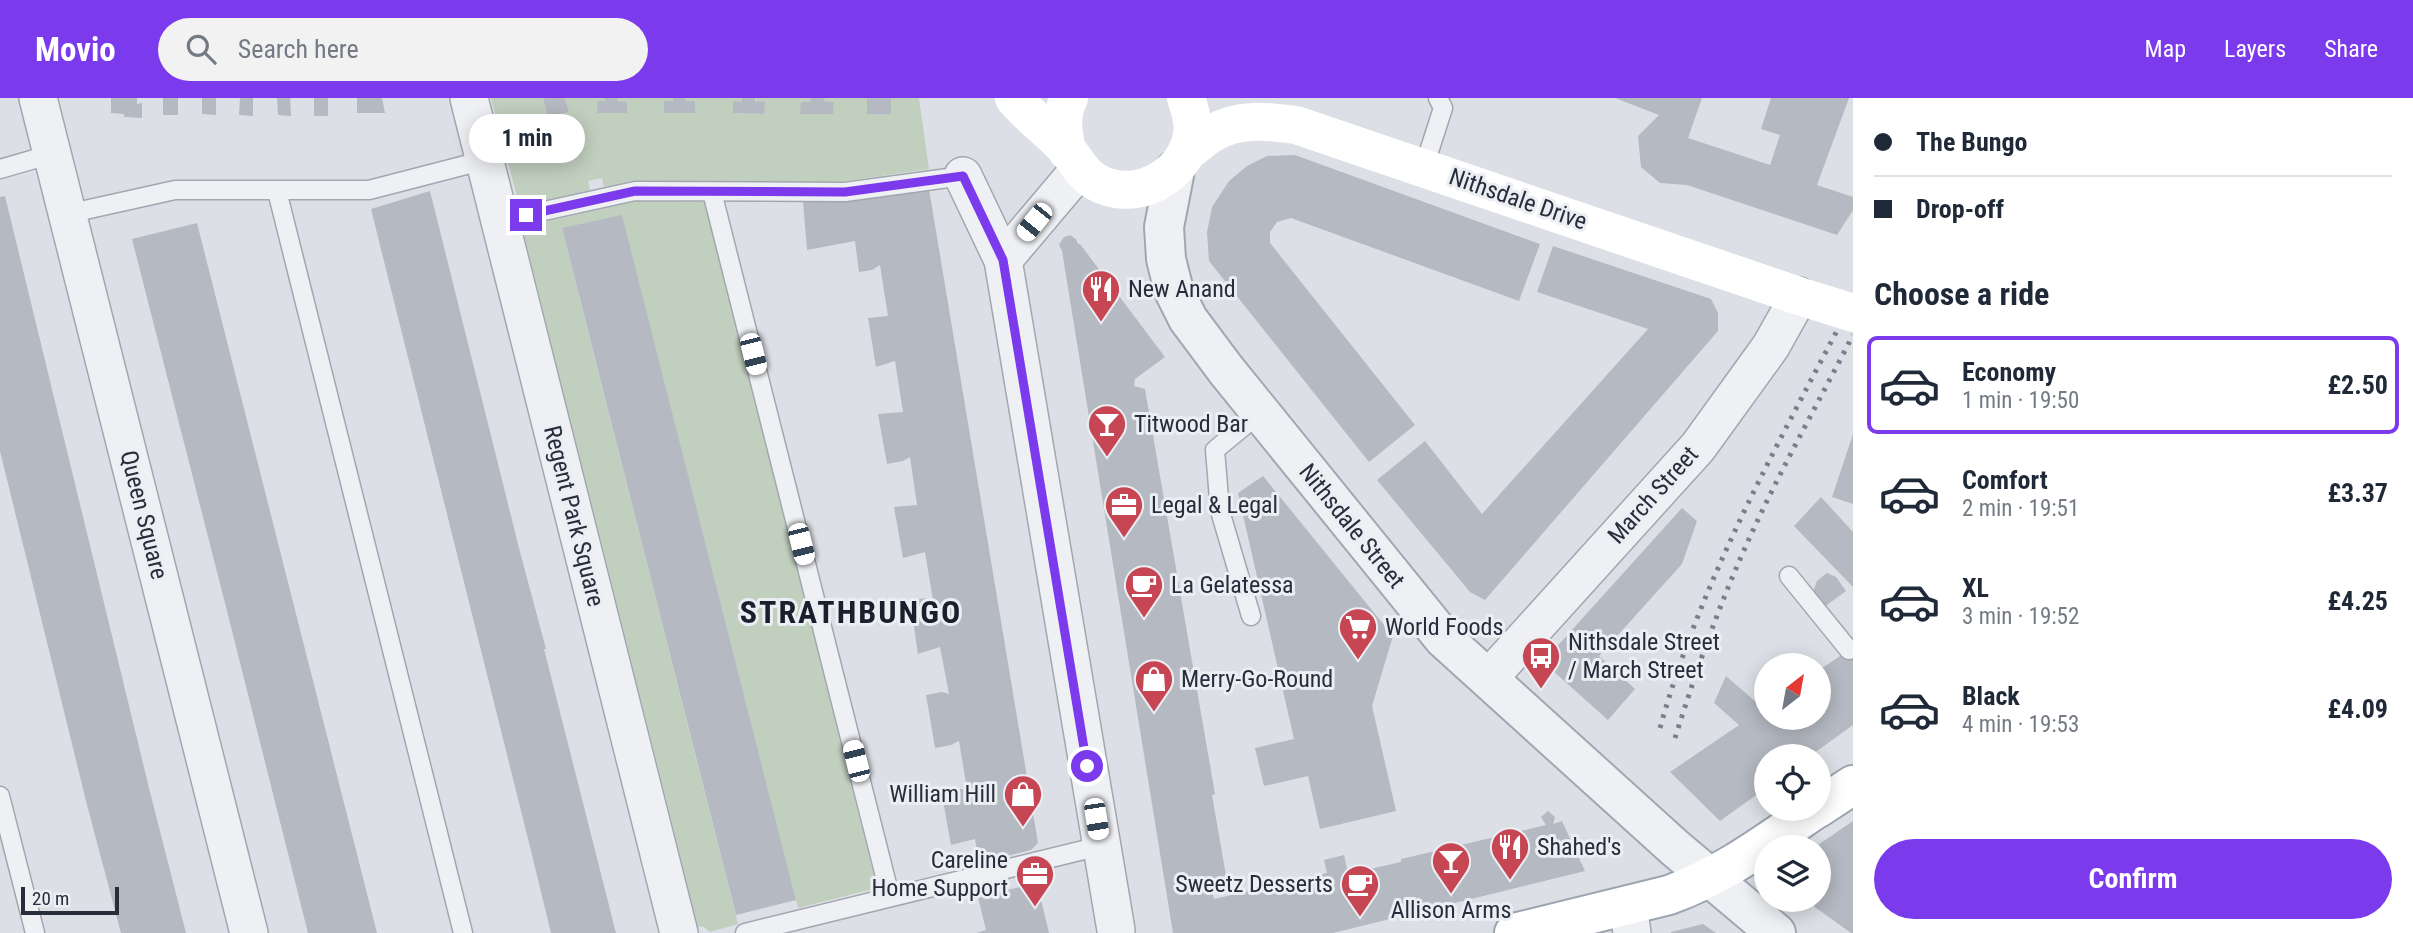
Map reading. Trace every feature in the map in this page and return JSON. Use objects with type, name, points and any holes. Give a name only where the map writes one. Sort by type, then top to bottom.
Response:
[{"type":"main road","name":"Nithsdale Drive","points":[[1014,98],[1028,116],[1098,183],[1119,190],[1139,189],[1158,182],[1214,132],[1245,121],[1296,125],[1853,313]]},
{"type":"main road","points":[[1069,98],[1062,129],[1073,160]]},
{"type":"main road","points":[[1180,162],[1192,134],[1191,114],[1186,98]]},
{"type":"main road","points":[[1831,799],[1853,785]]},
{"type":"main road","points":[[1514,933],[1630,919],[1669,895],[1735,864],[1799,821]]},
{"type":"street","name":"Queen Square","points":[[38,98],[249,933]]},
{"type":"street","name":"Regent Park Square","points":[[469,98],[679,933]]},
{"type":"street","points":[[1003,260],[1073,160]]},
{"type":"street","name":"Nithsdale Street","points":[[1180,162],[1164,227],[1166,259],[1174,291],[1188,319],[1226,370],[1444,639],[1709,878],[1776,933]]},
{"type":"street","points":[[963,176],[1003,260],[1116,930]]},
{"type":"street","name":"March Street","points":[[1488,680],[1601,551],[1698,447],[1771,346],[1800,296]]},
{"type":"lane","points":[[1424,167],[1443,108],[1438,98]]},
{"type":"lane","points":[[0,169],[52,154]]},
{"type":"lane","points":[[67,214],[175,190],[369,190],[485,160]]},
{"type":"lane","points":[[526,215],[635,191],[845,192],[963,176]]},
{"type":"lane","points":[[277,191],[463,933]]},
{"type":"lane","points":[[712,192],[890,897]]},
{"type":"lane","points":[[1251,616],[1220,511],[1215,450],[1261,412]]},
{"type":"lane","points":[[1789,576],[1849,650]]},
{"type":"lane","points":[[0,796],[35,933]]},
{"type":"lane","points":[[745,933],[1100,846]]},
{"type":"green space","points":[[491,98],[543,98],[548,117],[569,112],[565,98],[605,98],[605,101],[598,101],[598,113],[627,113],[627,102],[617,101],[618,98],[673,98],[673,101],[664,101],[664,113],[695,113],[695,102],[686,101],[686,98],[742,98],[742,102],[733,102],[734,113],[763,114],[755,98],[810,98],[811,102],[801,102],[801,114],[833,114],[834,102],[824,101],[824,98],[867,98],[868,114],[891,114],[891,98],[919,98],[929,169],[839,182],[630,181],[604,187],[602,178],[588,181],[590,190],[524,205],[517,197]]},
{"type":"green space","points":[[638,201],[705,202],[877,888],[798,908],[622,216],[562,229],[738,924],[710,932],[698,926],[522,227]]},
{"type":"building","points":[[111,98],[137,98],[137,104],[142,103],[142,118],[111,113]]},
{"type":"building","points":[[163,98],[178,98],[178,115],[163,115]]},
{"type":"building","points":[[202,98],[216,98],[216,115],[202,114]]},
{"type":"building","points":[[240,98],[253,98],[253,116],[239,115]]},
{"type":"building","points":[[277,98],[290,98],[291,116],[278,115]]},
{"type":"building","points":[[314,98],[328,98],[328,116],[314,116]]},
{"type":"building","points":[[357,98],[382,98],[385,113],[357,113]]},
{"type":"building","points":[[543,98],[565,98],[569,112],[548,117]]},
{"type":"building","points":[[605,98],[618,98],[617,101],[627,102],[627,113],[597,113],[598,101],[605,101]]},
{"type":"building","points":[[673,98],[695,101],[695,113],[664,113],[664,101],[673,101]]},
{"type":"building","points":[[742,98],[755,98],[755,101],[765,102],[764,114],[733,113],[733,101],[742,102]]},
{"type":"building","points":[[810,98],[824,98],[824,101],[834,102],[833,114],[800,114],[801,102],[811,102]]},
{"type":"building","points":[[867,98],[891,98],[891,114],[867,114]]},
{"type":"building","points":[[1615,98],[1702,98],[1688,138],[1770,165],[1780,135],[1761,129],[1771,98],[1849,98],[1817,185],[1853,197],[1853,210],[1837,235],[1687,185],[1660,183],[1641,167],[1638,136],[1659,115]]},
{"type":"building","points":[[1295,155],[1540,244],[1519,301],[1291,218],[1277,222],[1270,232],[1270,243],[1415,425],[1369,462],[1209,261],[1207,232],[1212,207],[1229,181],[1247,166],[1267,156]]},
{"type":"building","points":[[929,189],[1038,843],[1031,850],[979,863],[975,839],[951,845],[941,790],[967,789],[959,741],[935,748],[926,695],[942,692],[949,694],[940,647],[918,654],[910,601],[925,598],[933,600],[925,552],[903,558],[894,507],[917,505],[910,457],[887,464],[878,414],[903,412],[895,361],[876,367],[868,318],[888,316],[880,265],[872,270],[859,272],[855,241],[807,250],[803,201],[848,201]]},
{"type":"building","points":[[430,191],[616,933],[551,933],[371,209]]},
{"type":"building","points":[[5,196],[186,933],[121,933],[0,451],[0,197]]},
{"type":"building","points":[[622,215],[796,900],[736,915],[562,228]]},
{"type":"building","points":[[197,223],[377,933],[308,933],[132,239]]},
{"type":"building","points":[[1070,235],[1080,244],[1165,357],[1135,379],[1134,386],[1145,389],[1215,794],[1212,795],[1228,887],[1212,891],[1214,899],[1327,873],[1324,860],[1344,855],[1348,874],[1546,825],[1541,817],[1548,811],[1555,817],[1553,824],[1562,821],[1585,871],[1333,933],[1173,933],[1059,245],[1064,237]]},
{"type":"building","points":[[1553,246],[1711,299],[1718,313],[1718,331],[1485,600],[1470,592],[1377,480],[1425,441],[1482,514],[1648,329],[1537,292]]},
{"type":"building","points":[[1853,434],[1853,504],[1832,497]]},
{"type":"building","points":[[1263,476],[1393,636],[1372,706],[1396,811],[1320,829],[1308,776],[1264,786],[1255,748],[1294,739],[1238,493]]},
{"type":"building","points":[[1821,497],[1853,532],[1853,587],[1794,526]]},
{"type":"building","points":[[1682,508],[1697,521],[1682,564],[1599,656],[1635,689],[1608,720],[1543,662]]},
{"type":"building","points":[[1827,573],[1836,577],[1846,591],[1824,607],[1813,592],[1817,581]]},
{"type":"building","points":[[1853,647],[1853,725],[1827,744],[1754,744],[1754,797],[1720,821],[1670,772],[1739,725],[1714,703],[1726,676],[1754,700],[1754,730],[1831,730],[1831,662]]},
{"type":"building","points":[[1853,821],[1853,933],[1822,912],[1831,912],[1831,836]]},
{"type":"building","points":[[1037,883],[1049,933],[976,933],[986,930],[978,897]]},
{"type":"building","points":[[1703,924],[1716,933],[1671,933],[1671,932]]},
{"type":"railway","points":[[1660,728],[1677,672],[1721,562],[1771,456],[1853,300]]},
{"type":"railway","points":[[1675,738],[1711,633],[1748,541],[1853,335]]},
{"type":"place","name":"New Anand","points":[[1101,323]]},
{"type":"place","name":"Titwood Bar","points":[[1107,458]]},
{"type":"place","name":"Legal & Legal","points":[[1124,539]]},
{"type":"place","name":"La Gelatessa","points":[[1144,619]]},
{"type":"place","name":"World Foods","points":[[1358,661]]},
{"type":"place","name":"Nithsdale Street / March Street","points":[[1541,690]]},
{"type":"place","name":"Merry-Go-Round","points":[[1154,713]]},
{"type":"place","name":"William Hill","points":[[1023,828]]},
{"type":"place","name":"Shahed's","points":[[1510,881]]},
{"type":"place","name":"Allison Arms","points":[[1451,895]]},
{"type":"place","name":"Careline Home Support","points":[[1035,908]]},
{"type":"place","name":"Sweetz Desserts","points":[[1360,918]]},
{"type":"district","name":"STRATHBUNGO","points":[[851,612]]},
{"type":"route","points":[[526,215],[635,191],[845,192],[963,176],[1003,260],[1087,766]]}]
